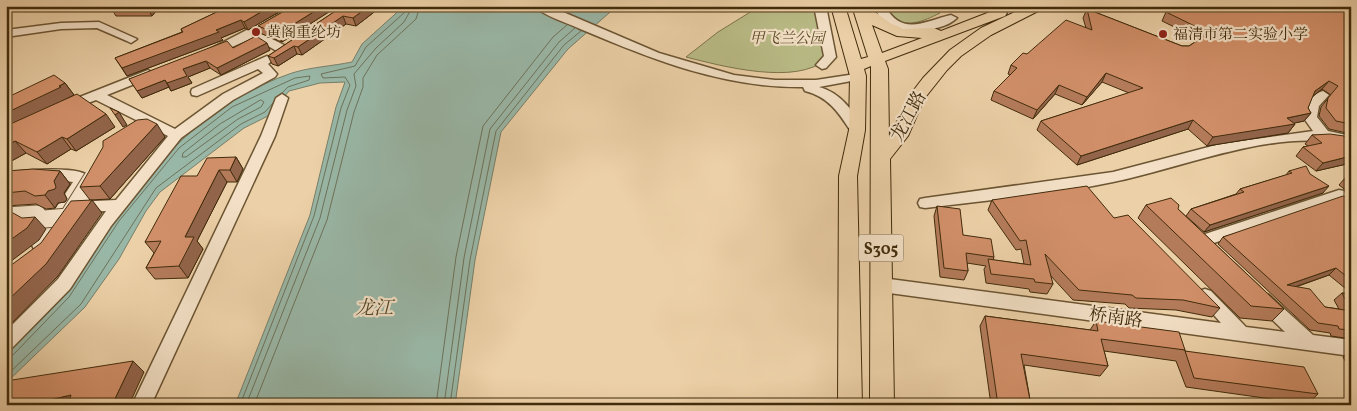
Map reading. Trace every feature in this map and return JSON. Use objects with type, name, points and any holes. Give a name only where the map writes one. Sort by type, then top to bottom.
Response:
[{"type":"main road","points":[[838,6],[857,71],[857,130]]},
{"type":"main road","points":[[860,6],[876,22],[900,33],[931,32],[949,26],[969,25]]},
{"type":"main road","points":[[860,6],[878,64],[881,158]]},
{"type":"main road","points":[[878,64],[1017,6]]},
{"type":"main road","name":"龙江路","points":[[882,405],[881,158],[897,140],[914,100],[942,65],[962,47],[996,24],[1040,6]]},
{"type":"main road","points":[[857,71],[996,24]]},
{"type":"main road","name":"S305","points":[[850,405],[848,176],[857,130]]},
{"type":"street","points":[[200,54],[264,32],[302,6]]},
{"type":"street","points":[[539,6],[675,62],[734,80],[763,85],[798,86],[833,83],[857,71]]},
{"type":"street","points":[[550,6],[675,62],[738,75],[764,78],[811,77],[857,71]]},
{"type":"street","points":[[820,6],[830,57],[822,65]]},
{"type":"street","points":[[879,6],[887,20],[908,29],[926,28],[951,18]]},
{"type":"street","points":[[6,34],[61,26],[99,24],[132,38]]},
{"type":"street","points":[[197,92],[260,64],[288,47],[264,32]]},
{"type":"street","points":[[6,343],[64,284],[119,205],[176,135],[228,97],[271,74],[260,64]]},
{"type":"street","points":[[54,113],[156,70]]},
{"type":"street","points":[[798,86],[824,92],[834,99],[844,108],[857,130]]},
{"type":"street","points":[[96,94],[147,122],[176,135]]},
{"type":"street","points":[[1323,95],[1313,105],[1310,117],[1324,136]]},
{"type":"street","points":[[141,405],[268,136],[282,98]]},
{"type":"street","points":[[132,131],[147,122]]},
{"type":"street","points":[[925,203],[1113,177],[1220,149],[1307,135],[1351,141]]},
{"type":"street","points":[[30,257],[101,164]]},
{"type":"street","points":[[6,178],[43,174],[83,178],[66,212]]},
{"type":"street","points":[[1324,185],[1345,199]]},
{"type":"street","points":[[1216,255],[1196,236],[1345,199]]},
{"type":"street","points":[[6,216],[37,214],[33,220],[66,212],[119,205]]},
{"type":"street","name":"桥南路","points":[[882,285],[1351,348]]},
{"type":"street","points":[[1194,285],[1242,334]]},
{"type":"street","points":[[1251,289],[1308,342]]},
{"type":"green space","name":"甲飞兰公园","points":[[760,6],[813,6],[826,48],[826,59],[813,67],[778,73],[738,69],[686,57],[718,32]]},
{"type":"green space","points":[[887,6],[935,6],[940,13],[922,21],[905,23],[892,19]]},
{"type":"water","name":"龙江","points":[[404,6],[617,6],[568,49],[501,132],[475,260],[455,405],[235,405],[310,215],[336,107],[345,82],[320,83],[289,91],[268,116],[244,128],[160,192],[146,211],[119,259],[85,307],[6,383],[6,355],[71,286],[133,195],[151,172],[192,131],[238,98],[264,84],[299,71],[352,62],[362,44]]},
{"type":"building","points":[[222,6],[271,6],[244,22],[241,20],[216,30],[219,32],[122,68],[115,58],[183,32],[181,29],[221,10],[218,8]]},
{"type":"building","points":[[293,6],[323,6],[278,34],[258,26]]},
{"type":"building","points":[[343,6],[369,6],[353,18],[343,16],[298,47],[294,46],[274,58],[268,56]]},
{"type":"building","points":[[1178,6],[1351,7],[1351,124],[1336,121],[1326,108],[1328,98],[1338,86],[1329,81],[1315,91],[1308,108],[1311,113],[1287,118],[1295,124],[1213,137],[1193,120],[1081,156],[1041,121],[1143,88],[1106,73],[1087,97],[1059,85],[1037,110],[994,91],[1017,68],[1011,65],[1023,53],[1027,54],[1066,20],[1092,30],[1087,9],[1182,46],[1189,46],[1209,33],[1166,12]]},
{"type":"building","points":[[256,36],[267,43],[217,68],[206,61],[183,69],[187,76],[167,83],[165,80],[137,91],[129,79],[227,41],[233,48]]},
{"type":"building","points":[[54,75],[65,83],[59,86],[61,87],[6,113],[6,98]]},
{"type":"building","points":[[77,94],[106,114],[67,139],[62,137],[37,152],[15,141],[6,146],[6,126]]},
{"type":"building","points":[[110,108],[119,112],[115,115]]},
{"type":"building","points":[[147,119],[157,124],[100,186],[80,187],[103,147],[103,141],[137,120]]},
{"type":"building","points":[[1330,134],[1351,137],[1351,156],[1323,163],[1303,147],[1322,143],[1312,135]]},
{"type":"building","points":[[236,157],[230,170],[219,170],[185,237],[194,237],[179,266],[146,268],[161,241],[145,242],[181,176],[197,176],[207,158]]},
{"type":"building","points":[[1306,166],[1310,174],[1329,186],[1210,225],[1191,209],[1244,192],[1240,189],[1292,173],[1289,171]]},
{"type":"building","points":[[33,169],[60,171],[54,181],[55,189],[48,191],[45,195],[35,196],[25,191],[6,193],[6,171]]},
{"type":"building","points":[[1351,176],[1351,182],[1345,178]]},
{"type":"building","points":[[1087,186],[1114,218],[1128,215],[1220,308],[1183,300],[1136,298],[1132,295],[1079,290],[1045,254],[1053,284],[1035,282],[1034,279],[991,274],[988,259],[1031,265],[1026,240],[1020,241],[992,200]]},
{"type":"building","points":[[1343,196],[1351,199],[1351,280],[1336,268],[1287,285],[1310,289],[1325,307],[1351,311],[1351,330],[1339,329],[1338,326],[1318,323],[1223,237]]},
{"type":"building","points":[[1171,198],[1179,205],[1178,209],[1284,309],[1251,306],[1146,205]]},
{"type":"building","points":[[92,200],[46,264],[6,302],[6,269],[41,243],[71,201]]},
{"type":"building","points":[[937,206],[960,209],[963,235],[991,239],[994,257],[966,253],[968,271],[944,268]]},
{"type":"building","points":[[6,213],[13,213],[22,218],[35,217],[27,228],[6,243]]},
{"type":"building","points":[[1342,293],[1351,294],[1351,311]]},
{"type":"building","points":[[985,316],[1098,331],[1096,321],[1179,332],[1185,350],[1101,339],[1108,366],[1021,354],[1031,405],[998,405]]},
{"type":"building","points":[[1185,351],[1304,367],[1318,394],[1194,378]]},
{"type":"building","points":[[133,361],[112,405],[68,405],[71,395],[28,405],[6,405],[6,381]]},
{"type":"place","name":"黄阁重纶坊","points":[[256,32]]},
{"type":"place","name":"福清市第二实验小学","points":[[1163,34]]}]
